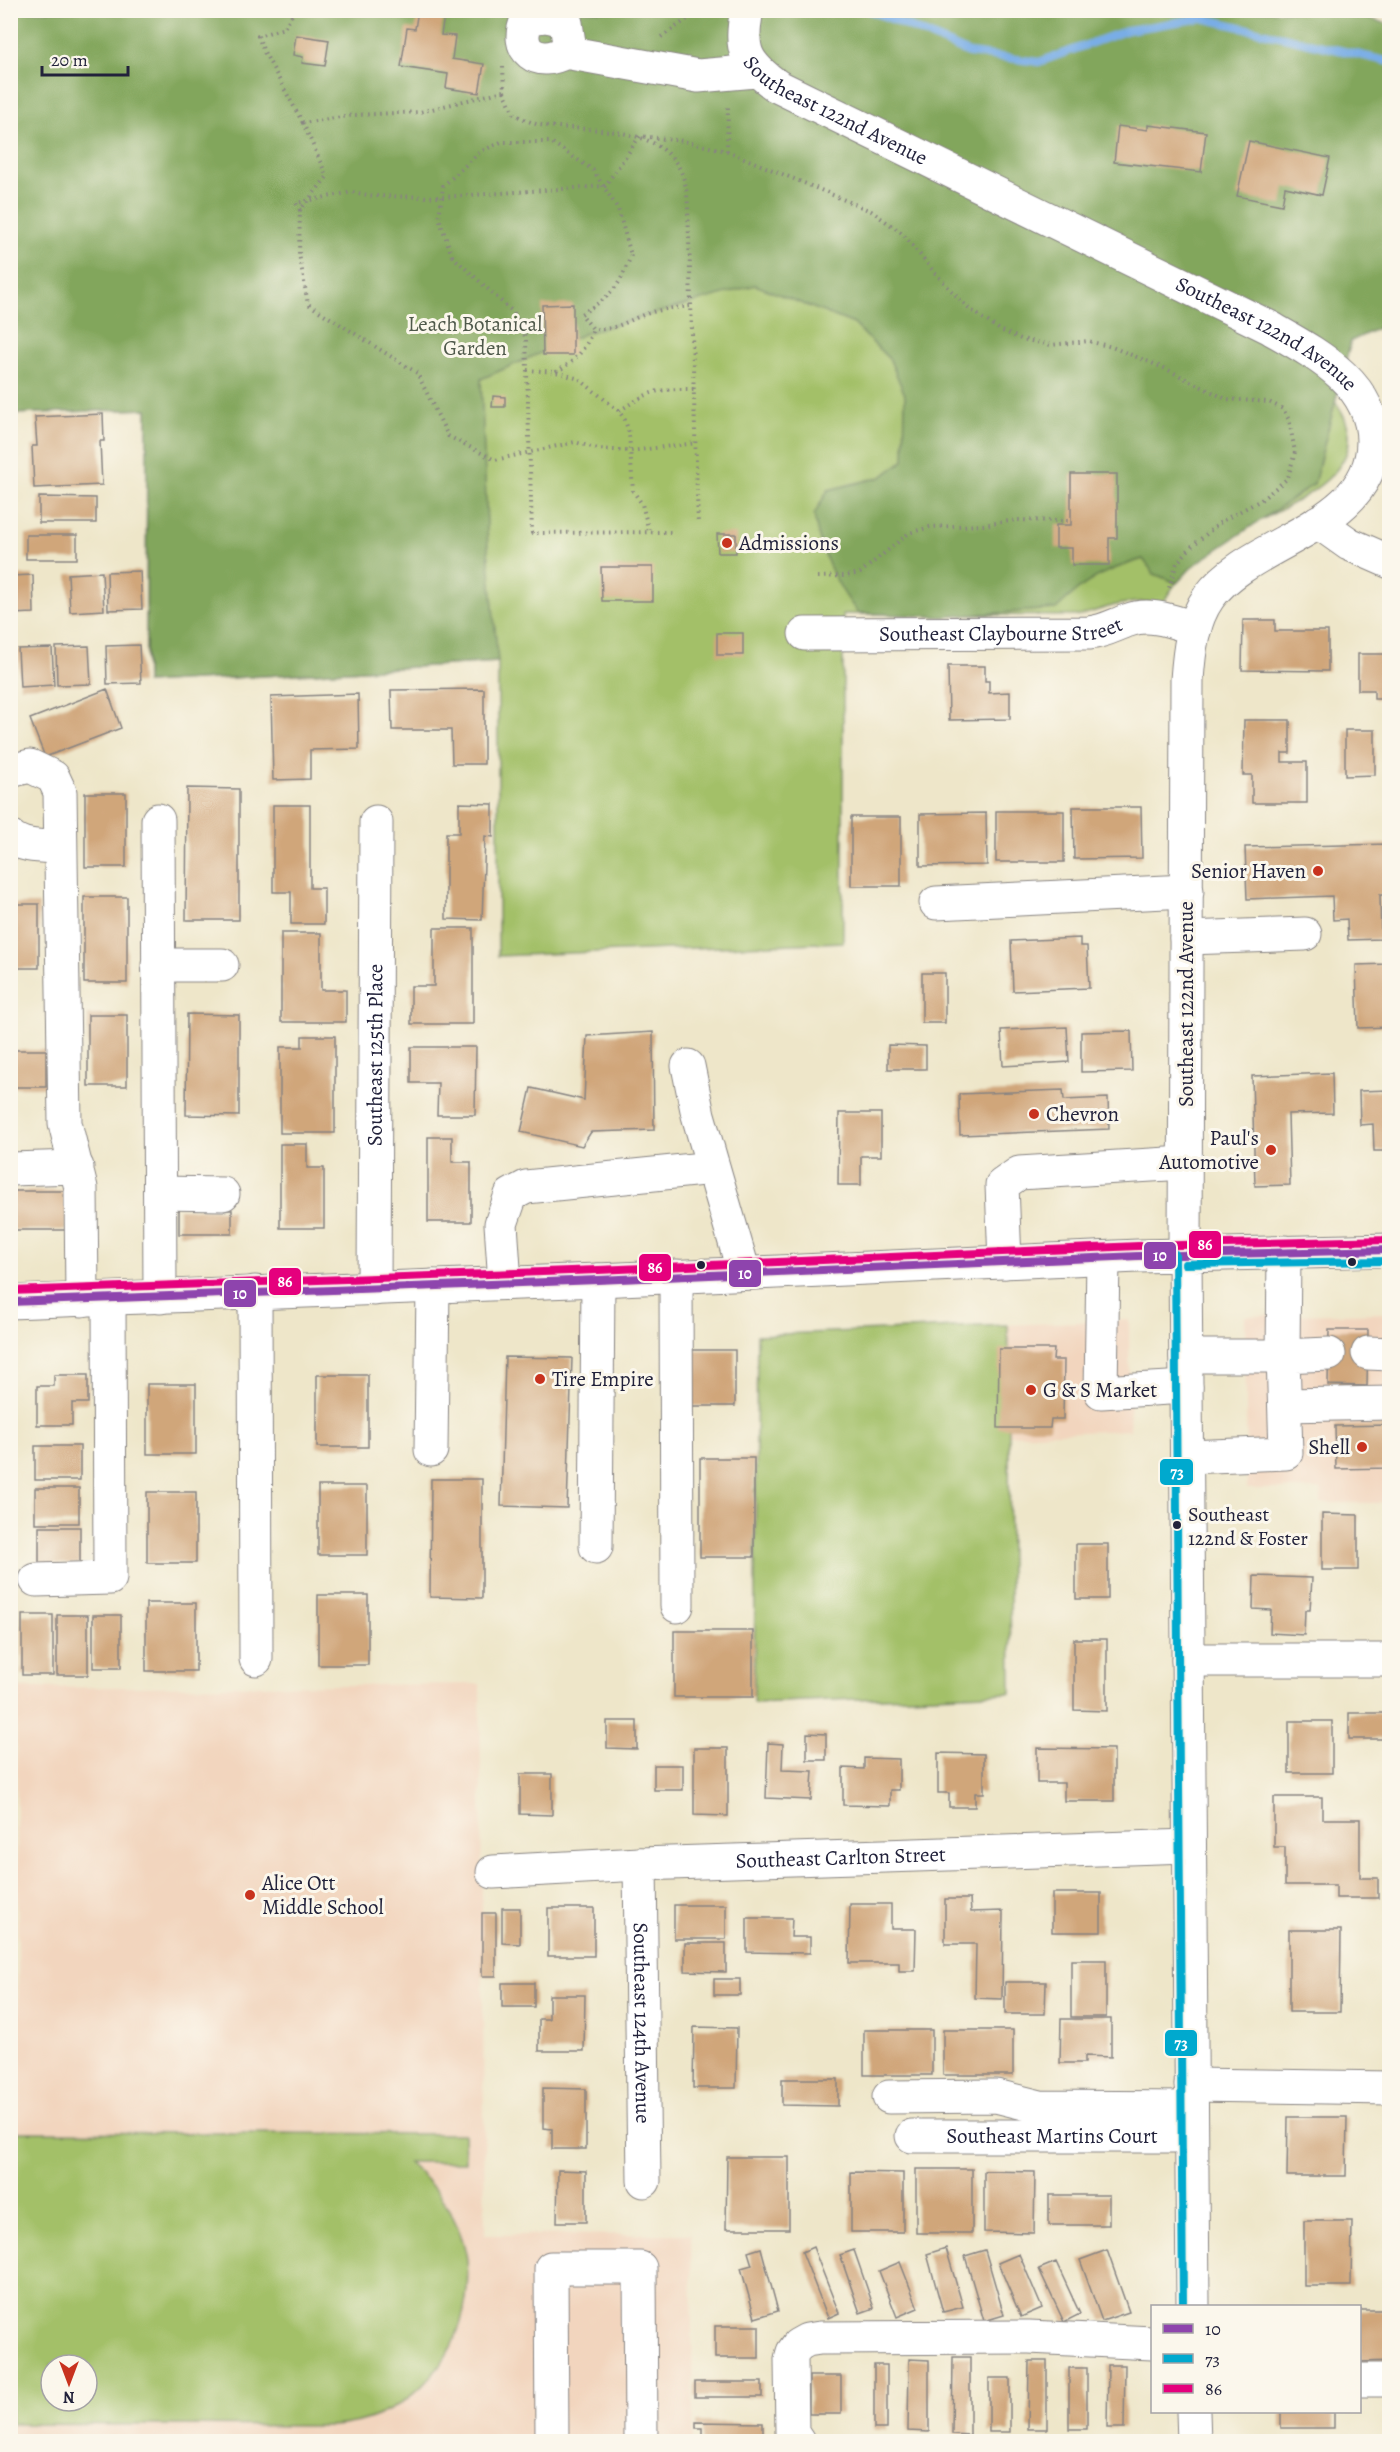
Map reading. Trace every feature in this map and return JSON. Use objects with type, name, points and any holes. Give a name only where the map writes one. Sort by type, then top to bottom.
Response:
[{"type":"street","name":"Southeast 122nd Avenue","points":[[745,26],[748,59],[756,71],[777,86],[1269,327],[1306,348],[1338,371],[1358,391],[1366,406],[1373,434],[1373,451],[1368,471],[1358,487],[1343,504],[1318,522],[1241,568],[1222,582],[1209,597],[1195,628],[1189,651],[1187,680],[1185,1254],[1193,2305]]},
{"type":"street","points":[[525,46],[531,54],[543,59],[556,57],[565,52],[698,76],[756,71]]},
{"type":"street","points":[[1318,522],[1350,544],[1389,561]]},
{"type":"street","name":"Southeast Claybourne Street","points":[[805,634],[1089,633],[1104,632],[1130,619],[1144,617],[1163,619],[1195,628]]},
{"type":"street","points":[[10,771],[30,766],[52,777],[60,792],[65,1123],[81,1188],[95,1299],[110,1578],[36,1580]]},
{"type":"street","points":[[158,820],[160,1297]]},
{"type":"street","name":"Southeast 125th Place","points":[[374,1289],[376,822]]},
{"type":"street","points":[[10,836],[16,841],[35,846],[60,847]]},
{"type":"street","points":[[936,903],[1187,891]]},
{"type":"street","points":[[1186,938],[1305,934]]},
{"type":"street","points":[[158,965],[222,965]]},
{"type":"street","points":[[688,1066],[698,1115],[744,1273]]},
{"type":"street","points":[[1005,1262],[1002,1185],[1019,1173],[1185,1163]]},
{"type":"street","points":[[10,1169],[77,1167]]},
{"type":"street","points":[[505,1283],[501,1224],[511,1195],[525,1187],[713,1168]]},
{"type":"street","points":[[160,1193],[223,1194]]},
{"type":"street","points":[[10,1302],[598,1280],[1185,1254],[1389,1250]]},
{"type":"street","points":[[1187,1457],[1286,1453],[1283,1356],[1284,1252]]},
{"type":"street","points":[[1103,1258],[1101,1392],[1186,1371],[1283,1356],[1329,1354]]},
{"type":"street","points":[[676,1276],[677,1606]]},
{"type":"street","points":[[596,1547],[598,1280]]},
{"type":"street","points":[[431,1450],[433,1286]]},
{"type":"street","points":[[255,1293],[256,1659]]},
{"type":"street","points":[[1285,1405],[1389,1403]]},
{"type":"street","points":[[1188,1659],[1389,1660]]},
{"type":"street","name":"Southeast Carlton Street","points":[[493,1872],[640,1864],[1189,1846]]},
{"type":"street","name":"Southeast 124th Avenue","points":[[640,1864],[644,2181]]},
{"type":"street","points":[[889,2097],[996,2096],[1040,2107],[1191,2110],[1389,2088]]},
{"type":"street","name":"Southeast Martins Court","points":[[912,2136],[1191,2110]]},
{"type":"street","points":[[552,2442],[551,2268],[640,2268],[641,2442]]},
{"type":"street","points":[[798,2442],[792,2433],[791,2359],[798,2345],[807,2340],[855,2337],[1029,2337],[1151,2343]]},
{"type":"street","points":[[1361,2380],[1389,2380]]},
{"type":"street","points":[[1193,2413],[1194,2442]]},
{"type":"path","points":[[295,10],[284,28],[258,36],[288,100],[303,123],[327,177],[300,210]]},
{"type":"path","points":[[656,41],[689,18],[691,10]]},
{"type":"path","points":[[525,46],[503,49],[504,91],[514,114],[537,125],[683,141],[727,151],[871,211],[902,233],[968,308],[1000,330],[1021,339],[1051,345],[1088,341],[1104,345],[1164,368],[1226,399],[1269,402],[1283,409],[1290,420],[1295,453],[1288,478],[1261,500],[1222,521],[1192,546],[1177,563],[1166,599]]},
{"type":"path","points":[[303,123],[354,115],[420,112],[504,91]]},
{"type":"path","points":[[727,151],[728,100]]},
{"type":"path","points":[[640,136],[605,186],[442,197],[373,196],[352,192],[296,203],[300,210],[299,254],[308,304],[417,373],[448,436],[495,460],[541,451],[552,445],[575,442],[598,449],[631,451],[696,443]]},
{"type":"path","points":[[640,136],[665,150],[679,166],[686,184],[698,525]]},
{"type":"path","points":[[673,532],[532,532],[525,338],[514,313],[452,256],[439,218],[443,186],[480,152],[501,142],[551,142],[593,170],[618,209],[631,255],[621,281],[604,300],[580,314],[593,329],[606,330],[623,326],[643,315],[663,309],[691,306]]},
{"type":"path","points":[[556,372],[582,353],[593,329]]},
{"type":"path","points":[[527,370],[556,372],[579,379],[619,411],[625,420],[631,451],[633,491],[642,504],[649,531]]},
{"type":"path","points":[[619,411],[646,394],[661,389],[694,389]]},
{"type":"path","points":[[818,577],[860,573],[909,532],[930,527],[983,525],[1016,520],[1071,521]]},
{"type":"shaded area","points":[[1389,1313],[1389,1503],[1321,1503],[1321,1489],[1247,1489],[1245,1316]]},
{"type":"shaded area","points":[[1129,1320],[1130,1430],[1009,1435],[1008,1325]]},
{"type":"shaded area","name":"Alice Ott Middle School","points":[[480,1684],[485,2235],[691,2234],[693,2441],[11,2441],[10,2083],[19,2083],[16,1688]]},
{"type":"green space","name":"Leach Botanical Garden","points":[[10,11],[1334,400],[1348,427],[1348,450],[1336,470],[1318,487],[1294,503],[1243,529],[1205,554],[1182,576],[1163,603],[1130,603],[1111,606],[1080,616],[843,614],[843,942],[498,956],[498,662],[146,683],[147,409],[11,414]]},
{"type":"green space","name":"Leach Botanical Garden","points":[[10,11],[1340,11],[1389,24],[1389,323],[1351,341],[1314,484],[1193,566],[1177,583],[1154,574],[1143,559],[1096,578],[1056,609],[943,617],[858,613],[836,579],[820,542],[814,515],[828,490],[881,477],[904,460],[905,395],[890,360],[854,324],[755,285],[586,333],[481,379],[488,550],[498,662],[146,683],[147,409],[11,414]]},
{"type":"green space","points":[[1008,1325],[1011,1693],[754,1703],[757,1335]]},
{"type":"green space","points":[[11,2132],[464,2134],[465,2162],[408,2162],[428,2181],[452,2214],[466,2253],[468,2276],[466,2299],[451,2347],[421,2387],[402,2402],[380,2414],[356,2422],[331,2426],[11,2424]]},
{"type":"building","points":[[418,10],[445,10],[441,35],[455,36],[452,59],[484,64],[479,93],[446,88],[448,74],[401,67],[407,28],[415,29]]},
{"type":"building","points":[[296,35],[329,40],[325,66],[302,63],[303,57],[293,55]]},
{"type":"building","points":[[1148,125],[1206,132],[1201,172],[1114,162],[1118,126],[1148,130]]},
{"type":"building","points":[[1249,141],[1330,158],[1322,195],[1285,187],[1282,205],[1237,196]]},
{"type":"building","points":[[573,304],[573,355],[543,355],[542,305]]},
{"type":"building","points":[[493,396],[505,397],[505,407],[492,407]]},
{"type":"building","points":[[103,414],[104,441],[100,441],[102,485],[34,488],[32,446],[37,446],[35,417]]},
{"type":"building","points":[[1071,474],[1117,474],[1117,538],[1109,538],[1109,565],[1072,565],[1072,548],[1056,548],[1056,525],[1071,525]]},
{"type":"building","points":[[39,497],[96,498],[96,523],[39,523]]},
{"type":"building","name":"Admissions","points":[[717,534],[736,534],[736,553],[718,553]]},
{"type":"building","points":[[26,535],[77,535],[77,559],[26,559]]},
{"type":"building","points":[[601,567],[653,567],[653,601],[602,601]]},
{"type":"building","points":[[140,571],[142,609],[108,610],[107,572]]},
{"type":"building","points":[[102,572],[104,610],[70,612],[68,574]]},
{"type":"building","points":[[33,575],[34,613],[10,614],[10,576]]},
{"type":"building","points":[[1243,620],[1275,620],[1275,631],[1328,631],[1328,671],[1242,670]]},
{"type":"building","points":[[717,633],[743,633],[743,655],[717,655]]},
{"type":"building","points":[[139,645],[141,683],[107,684],[106,646]]},
{"type":"building","points":[[89,646],[91,684],[57,685],[56,647]]},
{"type":"building","points":[[52,648],[54,685],[20,687],[18,649]]},
{"type":"building","points":[[1358,654],[1390,654],[1390,699],[1374,699],[1374,690],[1358,690]]},
{"type":"building","points":[[948,666],[985,666],[985,681],[989,681],[989,693],[1010,692],[1010,719],[949,720]]},
{"type":"building","points":[[107,689],[121,728],[45,757],[30,719]]},
{"type":"building","points":[[484,689],[484,764],[452,764],[451,730],[392,730],[391,690]]},
{"type":"building","points":[[358,694],[359,749],[310,750],[310,779],[273,780],[271,697]]},
{"type":"building","points":[[1244,720],[1290,720],[1290,753],[1282,753],[1282,762],[1307,762],[1307,803],[1252,803],[1252,775],[1243,775]]},
{"type":"building","points":[[1345,730],[1375,730],[1375,775],[1345,776]]},
{"type":"building","points":[[187,788],[239,789],[239,920],[186,920]]},
{"type":"building","points":[[85,793],[126,793],[126,867],[85,867]]},
{"type":"building","points":[[459,803],[493,804],[493,837],[485,836],[482,920],[446,919],[446,833],[459,833]]},
{"type":"building","points":[[273,805],[310,805],[310,888],[324,888],[324,924],[291,924],[291,892],[273,892]]},
{"type":"building","points":[[1073,807],[1141,807],[1142,858],[1074,859]]},
{"type":"building","points":[[996,811],[1064,811],[1064,862],[996,862]]},
{"type":"building","points":[[986,813],[987,865],[920,866],[920,814]]},
{"type":"building","points":[[851,817],[901,817],[901,886],[851,886]]},
{"type":"building","name":"Senior Haven","points":[[1390,844],[1390,895],[1380,895],[1381,939],[1348,940],[1347,919],[1333,920],[1332,896],[1247,899],[1245,847]]},
{"type":"building","points":[[84,897],[127,897],[127,983],[84,983]]},
{"type":"building","points":[[10,904],[39,904],[39,968],[10,968]]},
{"type":"building","points":[[434,928],[473,928],[473,1024],[411,1024],[411,986],[434,986]]},
{"type":"building","points":[[281,933],[321,933],[321,990],[346,990],[346,1022],[281,1022]]},
{"type":"building","points":[[1080,938],[1080,946],[1087,946],[1089,988],[1013,991],[1011,941]]},
{"type":"building","points":[[1390,964],[1390,1027],[1358,1028],[1356,965]]},
{"type":"building","points":[[922,973],[945,973],[945,1023],[922,1023]]},
{"type":"building","points":[[187,1014],[239,1015],[239,1116],[186,1115]]},
{"type":"building","points":[[88,1015],[127,1015],[127,1086],[88,1086]]},
{"type":"building","points":[[1067,1027],[1069,1062],[1003,1066],[1001,1030]]},
{"type":"building","points":[[1131,1031],[1132,1071],[1081,1072],[1081,1032]]},
{"type":"building","points":[[653,1032],[654,1130],[591,1132],[582,1146],[521,1132],[531,1088],[584,1100],[587,1036]]},
{"type":"building","points":[[302,1036],[335,1036],[335,1133],[280,1133],[280,1047],[302,1047]]},
{"type":"building","points":[[888,1045],[926,1046],[926,1069],[888,1069]]},
{"type":"building","points":[[411,1047],[476,1047],[475,1115],[437,1115],[438,1083],[411,1083]]},
{"type":"building","points":[[10,1050],[46,1050],[46,1087],[10,1087]]},
{"type":"building","name":"Paul's Automotive","points":[[1332,1073],[1333,1113],[1288,1114],[1290,1185],[1255,1186],[1252,1076]]},
{"type":"building","name":"Chevron","points":[[1063,1090],[1064,1100],[1108,1098],[1109,1129],[960,1135],[959,1094]]},
{"type":"building","points":[[1390,1090],[1390,1151],[1374,1151],[1373,1124],[1360,1125],[1359,1091]]},
{"type":"building","points":[[839,1113],[881,1113],[881,1156],[861,1156],[861,1185],[838,1185]]},
{"type":"building","points":[[428,1137],[452,1137],[452,1162],[471,1162],[471,1222],[428,1222]]},
{"type":"building","points":[[280,1144],[307,1144],[307,1168],[324,1168],[324,1228],[280,1228]]},
{"type":"building","points":[[10,1191],[67,1191],[67,1230],[10,1230]]},
{"type":"building","points":[[179,1209],[232,1210],[232,1234],[179,1234]]},
{"type":"building","name":"Shell","points":[[1329,1330],[1368,1330],[1367,1386],[1328,1385]]},
{"type":"building","name":"G & S Market","points":[[999,1349],[1054,1349],[1053,1360],[1064,1360],[1063,1419],[1051,1419],[1050,1428],[998,1428]]},
{"type":"building","points":[[691,1350],[735,1350],[735,1406],[691,1406]]},
{"type":"building","points":[[505,1357],[572,1358],[567,1508],[501,1506]]},
{"type":"building","points":[[54,1375],[88,1375],[88,1403],[72,1403],[72,1425],[37,1425],[37,1386],[54,1386]]},
{"type":"building","points":[[317,1375],[368,1375],[368,1447],[317,1447]]},
{"type":"building","points":[[147,1384],[196,1384],[196,1454],[147,1454]]},
{"type":"building","name":"Shell","points":[[1390,1425],[1390,1468],[1336,1469],[1335,1426]]},
{"type":"building","points":[[35,1446],[80,1446],[80,1480],[35,1480]]},
{"type":"building","points":[[700,1458],[754,1458],[754,1557],[700,1557]]},
{"type":"building","points":[[431,1479],[482,1479],[482,1598],[430,1597]]},
{"type":"building","points":[[318,1486],[367,1486],[367,1555],[318,1555]]},
{"type":"building","points":[[35,1488],[79,1488],[79,1523],[35,1523]]},
{"type":"building","points":[[147,1492],[196,1492],[196,1563],[147,1563]]},
{"type":"building","points":[[1322,1514],[1358,1515],[1358,1570],[1322,1570]]},
{"type":"building","points":[[39,1527],[80,1527],[80,1564],[39,1564]]},
{"type":"building","points":[[1076,1544],[1108,1544],[1108,1599],[1076,1599]]},
{"type":"building","points":[[1254,1576],[1312,1578],[1310,1610],[1305,1610],[1304,1635],[1270,1633],[1271,1610],[1253,1609]]},
{"type":"building","points":[[318,1595],[368,1595],[368,1665],[318,1665]]},
{"type":"building","points":[[146,1603],[196,1603],[196,1671],[146,1671]]},
{"type":"building","points":[[22,1615],[53,1615],[53,1675],[22,1675]]},
{"type":"building","points":[[57,1615],[88,1615],[88,1675],[57,1675]]},
{"type":"building","points":[[93,1615],[121,1615],[121,1668],[93,1668]]},
{"type":"building","points":[[674,1631],[753,1631],[753,1697],[674,1697]]},
{"type":"building","points":[[1074,1639],[1107,1639],[1107,1711],[1074,1710]]},
{"type":"building","points":[[1349,1713],[1390,1713],[1390,1739],[1349,1739]]},
{"type":"building","points":[[607,1721],[637,1721],[637,1749],[607,1748]]},
{"type":"building","points":[[1289,1721],[1332,1721],[1332,1773],[1289,1773]]},
{"type":"building","points":[[807,1733],[826,1734],[826,1760],[807,1760]]},
{"type":"building","points":[[768,1743],[783,1744],[782,1770],[813,1771],[811,1800],[766,1798]]},
{"type":"building","points":[[694,1748],[728,1748],[728,1816],[694,1815]]},
{"type":"building","points":[[1037,1748],[1114,1749],[1114,1801],[1064,1801],[1064,1783],[1037,1783]]},
{"type":"building","points":[[938,1753],[984,1754],[984,1793],[975,1793],[975,1807],[949,1807],[949,1793],[938,1793]]},
{"type":"building","points":[[864,1758],[899,1759],[899,1790],[890,1790],[890,1806],[843,1805],[843,1768],[864,1769]]},
{"type":"building","points":[[654,1765],[683,1765],[683,1790],[654,1790]]},
{"type":"building","points":[[520,1774],[552,1774],[552,1815],[520,1814]]},
{"type":"building","points":[[1274,1797],[1322,1797],[1322,1819],[1360,1819],[1360,1878],[1378,1878],[1378,1898],[1336,1898],[1336,1885],[1285,1885],[1285,1847],[1274,1847]]},
{"type":"building","points":[[1052,1893],[1101,1893],[1101,1932],[1052,1932]]},
{"type":"building","points":[[945,1899],[970,1899],[971,1912],[1003,1911],[1002,1999],[975,1998],[976,1944],[945,1944]]},
{"type":"building","points":[[850,1904],[891,1904],[891,1929],[916,1929],[915,1971],[899,1971],[899,1963],[849,1963]]},
{"type":"building","points":[[674,1905],[726,1905],[726,1939],[674,1939]]},
{"type":"building","points":[[502,1908],[520,1908],[520,1944],[502,1943]]},
{"type":"building","points":[[548,1908],[594,1908],[594,1956],[548,1956]]},
{"type":"building","points":[[482,1913],[496,1913],[496,1976],[482,1976]]},
{"type":"building","points":[[747,1918],[792,1918],[791,1937],[810,1937],[810,1953],[747,1952]]},
{"type":"building","points":[[1289,1930],[1341,1930],[1340,2012],[1289,2012]]},
{"type":"building","points":[[685,1943],[726,1943],[726,1972],[685,1971]]},
{"type":"building","points":[[1071,1960],[1106,1960],[1106,2017],[1071,2017]]},
{"type":"building","points":[[714,1979],[740,1979],[740,1995],[714,1995]]},
{"type":"building","points":[[1005,1982],[1046,1982],[1045,2014],[1005,2014]]},
{"type":"building","points":[[502,1983],[534,1983],[534,2007],[502,2007]]},
{"type":"building","points":[[549,1995],[585,1995],[584,2051],[539,2051],[539,2019],[549,2019]]},
{"type":"building","points":[[1061,2019],[1111,2019],[1111,2057],[1085,2056],[1085,2063],[1060,2063]]},
{"type":"building","points":[[694,2027],[737,2028],[736,2088],[693,2088]]},
{"type":"building","points":[[864,2030],[932,2030],[932,2075],[864,2075]]},
{"type":"building","points":[[943,2030],[1013,2030],[1013,2075],[943,2075]]},
{"type":"building","points":[[782,2079],[838,2079],[838,2106],[782,2105]]},
{"type":"building","points":[[543,2088],[586,2089],[586,2149],[552,2149],[552,2129],[543,2128]]},
{"type":"building","points":[[1288,2117],[1347,2117],[1346,2176],[1287,2176]]},
{"type":"building","points":[[727,2157],[789,2157],[789,2229],[726,2229]]},
{"type":"building","points":[[916,2169],[972,2169],[972,2233],[916,2233]]},
{"type":"building","points":[[558,2170],[586,2171],[586,2222],[557,2222]]},
{"type":"building","points":[[984,2171],[1035,2172],[1034,2233],[984,2232]]},
{"type":"building","points":[[851,2172],[903,2173],[903,2232],[851,2232]]},
{"type":"building","points":[[1049,2195],[1109,2195],[1109,2225],[1049,2225]]},
{"type":"building","points":[[1304,2221],[1352,2221],[1351,2286],[1304,2286]]},
{"type":"building","points":[[813,2247],[839,2313],[828,2318],[802,2252]]},
{"type":"building","points":[[761,2248],[778,2311],[755,2318],[741,2268],[752,2265],[748,2252]]},
{"type":"building","points":[[946,2248],[963,2307],[943,2312],[927,2254]]},
{"type":"building","points":[[854,2250],[874,2308],[860,2313],[840,2255]]},
{"type":"building","points":[[985,2250],[1004,2315],[984,2321],[965,2256]]},
{"type":"building","points":[[1107,2250],[1129,2312],[1102,2321],[1080,2260]]},
{"type":"building","points":[[1019,2254],[1042,2308],[1021,2317],[998,2263]]},
{"type":"building","points":[[900,2262],[918,2308],[897,2317],[879,2271]]},
{"type":"building","points":[[1056,2262],[1080,2314],[1064,2322],[1039,2269]]},
{"type":"building","points":[[1361,2310],[1390,2310],[1390,2361],[1361,2362]]},
{"type":"building","points":[[715,2326],[759,2326],[759,2358],[715,2358]]},
{"type":"building","points":[[953,2357],[970,2357],[970,2435],[952,2434]]},
{"type":"building","points":[[909,2359],[929,2360],[929,2432],[908,2431]]},
{"type":"building","points":[[1029,2361],[1047,2361],[1047,2429],[1028,2429]]},
{"type":"building","points":[[874,2365],[887,2365],[887,2429],[874,2429]]},
{"type":"building","points":[[1108,2365],[1125,2365],[1124,2428],[1107,2428]]},
{"type":"building","points":[[1069,2368],[1087,2368],[1087,2429],[1069,2429]]},
{"type":"building","points":[[809,2376],[841,2376],[841,2414],[809,2414]]},
{"type":"building","points":[[989,2378],[1010,2378],[1010,2432],[989,2432]]},
{"type":"building","points":[[695,2382],[762,2382],[762,2397],[695,2397]]},
{"type":"building","points":[[1281,2413],[1334,2413],[1334,2428],[1281,2428]]},
{"type":"building","points":[[696,2422],[763,2423],[763,2442],[702,2442],[702,2428],[696,2428]]},
{"type":"waterway","points":[[868,10],[969,53],[1039,62],[1128,30],[1202,18],[1390,62]]},
{"type":"transit line","name":"86","points":[[10,1291],[598,1270],[1138,1246],[1390,1240]]},
{"type":"transit line","name":"10","points":[[10,1302],[598,1280],[1138,1256],[1390,1250]]},
{"type":"transit line","name":"73","points":[[1175,1254],[1183,2305]]},
{"type":"transit line","name":"73","points":[[1185,1264],[1390,1261]]},
{"type":"place","name":"Admissions","points":[[727,543]]},
{"type":"place","name":"Senior Haven","points":[[1318,871]]},
{"type":"place","name":"Chevron","points":[[1034,1114]]},
{"type":"place","name":"Paul's Automotive","points":[[1271,1150]]},
{"type":"place","name":"Tire Empire","points":[[540,1379]]},
{"type":"place","name":"G & S Market","points":[[1031,1390]]},
{"type":"place","name":"Shell","points":[[1362,1447]]},
{"type":"place","name":"Southeast 122nd & Foster","points":[[1177,1525]]},
{"type":"place","name":"Alice Ott Middle School","points":[[250,1895]]}]
